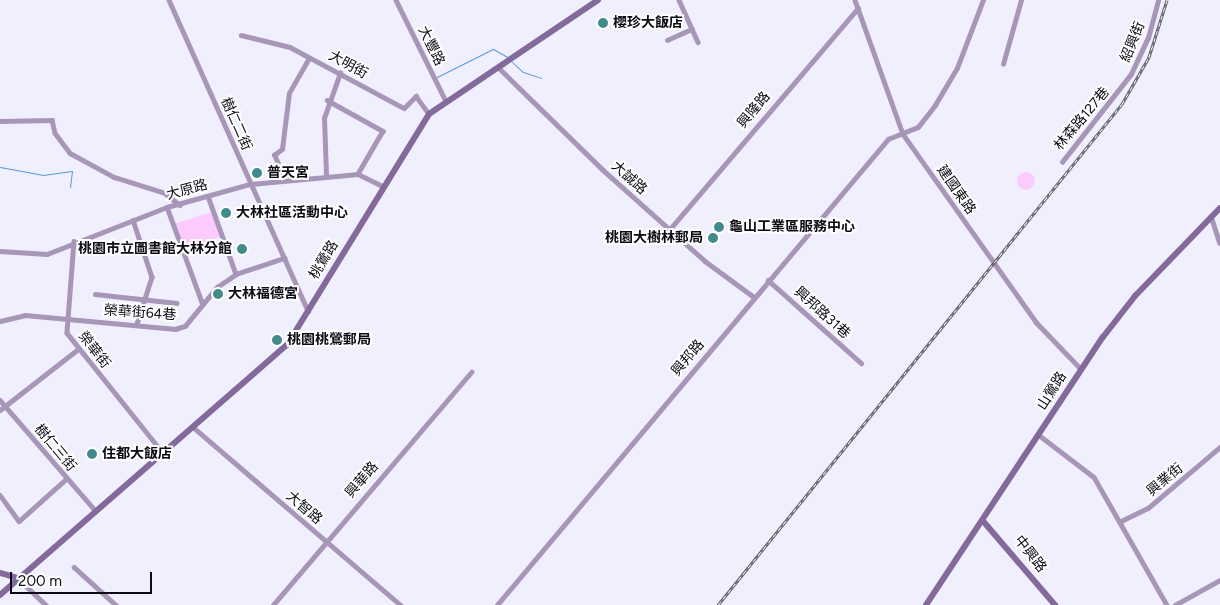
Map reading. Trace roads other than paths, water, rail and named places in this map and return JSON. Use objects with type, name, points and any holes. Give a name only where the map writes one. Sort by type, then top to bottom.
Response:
[{"type":"main road","name":"桃鶯路","points":[[0,595],[95,510],[287,345],[429,114],[597,0]]},
{"type":"main road","name":"山鶯路","points":[[926,605],[983,521],[1081,369],[1135,296],[1220,208]]},
{"type":"main road","name":"中興路","points":[[983,521],[1055,605]]},
{"type":"main road","points":[[0,573],[17,578]]},
{"type":"street","name":"樹仁二街","points":[[170,0],[250,184],[308,311]]},
{"type":"street","name":"大豐路","points":[[396,0],[446,101]]},
{"type":"street","points":[[679,0],[698,42]]},
{"type":"street","name":"建國東路","points":[[855,0],[903,134],[1036,322],[1081,369]]},
{"type":"street","points":[[1003,64],[1021,0]]},
{"type":"street","name":"紹興街","points":[[1120,90],[1148,38],[1158,0]]},
{"type":"street","name":"興邦路","points":[[497,605],[754,296],[888,139],[918,127],[935,105],[957,68],[982,2]]},
{"type":"street","name":"興隆路","points":[[670,229],[858,8]]},
{"type":"street","points":[[667,40],[692,29]]},
{"type":"street","name":"大明街","points":[[241,35],[290,47],[404,108],[416,96],[429,114]]},
{"type":"street","points":[[284,178],[274,155],[282,149],[289,94],[309,58]]},
{"type":"street","name":"大誠路","points":[[498,67],[670,229],[754,296]]},
{"type":"street","points":[[326,175],[327,100],[340,73]]},
{"type":"street","name":"林森路127巷","points":[[1062,162],[1120,90]]},
{"type":"street","points":[[327,100],[383,131],[358,174]]},
{"type":"street","points":[[0,121],[52,120],[55,132],[70,153],[96,169],[165,193],[180,205]]},
{"type":"street","name":"大原路","points":[[0,251],[47,254],[74,240],[167,207],[180,205],[250,184],[284,178],[358,174],[384,186]]},
{"type":"street","points":[[208,196],[236,274]]},
{"type":"street","points":[[167,207],[203,305]]},
{"type":"street","points":[[1211,216],[1220,244]]},
{"type":"street","points":[[133,220],[152,276],[138,324]]},
{"type":"street","name":"榮華街","points":[[74,240],[67,333],[163,453]]},
{"type":"street","name":"榮華街64巷","points":[[0,320],[25,315],[138,324],[175,329],[185,326],[203,305],[236,274],[284,258]]},
{"type":"street","name":"興邦路31巷","points":[[768,280],[861,363]]},
{"type":"street","points":[[95,294],[177,303]]},
{"type":"street","points":[[0,410],[78,348]]},
{"type":"street","name":"興華路","points":[[272,605],[325,540],[471,372]]},
{"type":"street","name":"樹仁三街","points":[[0,400],[66,479],[95,510]]},
{"type":"street","name":"大智路","points":[[193,427],[401,605]]},
{"type":"street","points":[[1039,435],[1094,477],[1166,605]]},
{"type":"street","name":"興業街","points":[[1119,522],[1148,508],[1220,447]]},
{"type":"street","points":[[0,495],[19,521],[66,479]]},
{"type":"street","points":[[74,567],[116,605]]},
{"type":"street","points":[[17,578],[46,605]]},
{"type":"street","points":[[1175,605],[1220,580]]},
{"type":"waterway","points":[[437,77],[493,49],[509,58]]},
{"type":"waterway","points":[[511,61],[523,72],[541,78]]},
{"type":"waterway","points":[[0,167],[43,175],[72,171],[70,187]]},
{"type":"railway","points":[[718,605],[1122,104],[1149,57],[1167,0]]},
{"type":"place","name":"櫻珍大飯店","points":[[603,23]]},
{"type":"place","name":"普天宮","points":[[257,173]]},
{"type":"place","name":"大林社區活動中心","points":[[226,213]]},
{"type":"place","name":"龜山工業區服務中心","points":[[719,227]]},
{"type":"place","name":"桃園大樹林郵局","points":[[713,238]]},
{"type":"place","name":"桃園市立圖書館大林分館","points":[[242,249]]},
{"type":"place","name":"大林福德宮","points":[[218,294]]},
{"type":"place","name":"桃園桃鶯郵局","points":[[277,340]]},
{"type":"place","name":"住都大飯店","points":[[92,454]]}]
